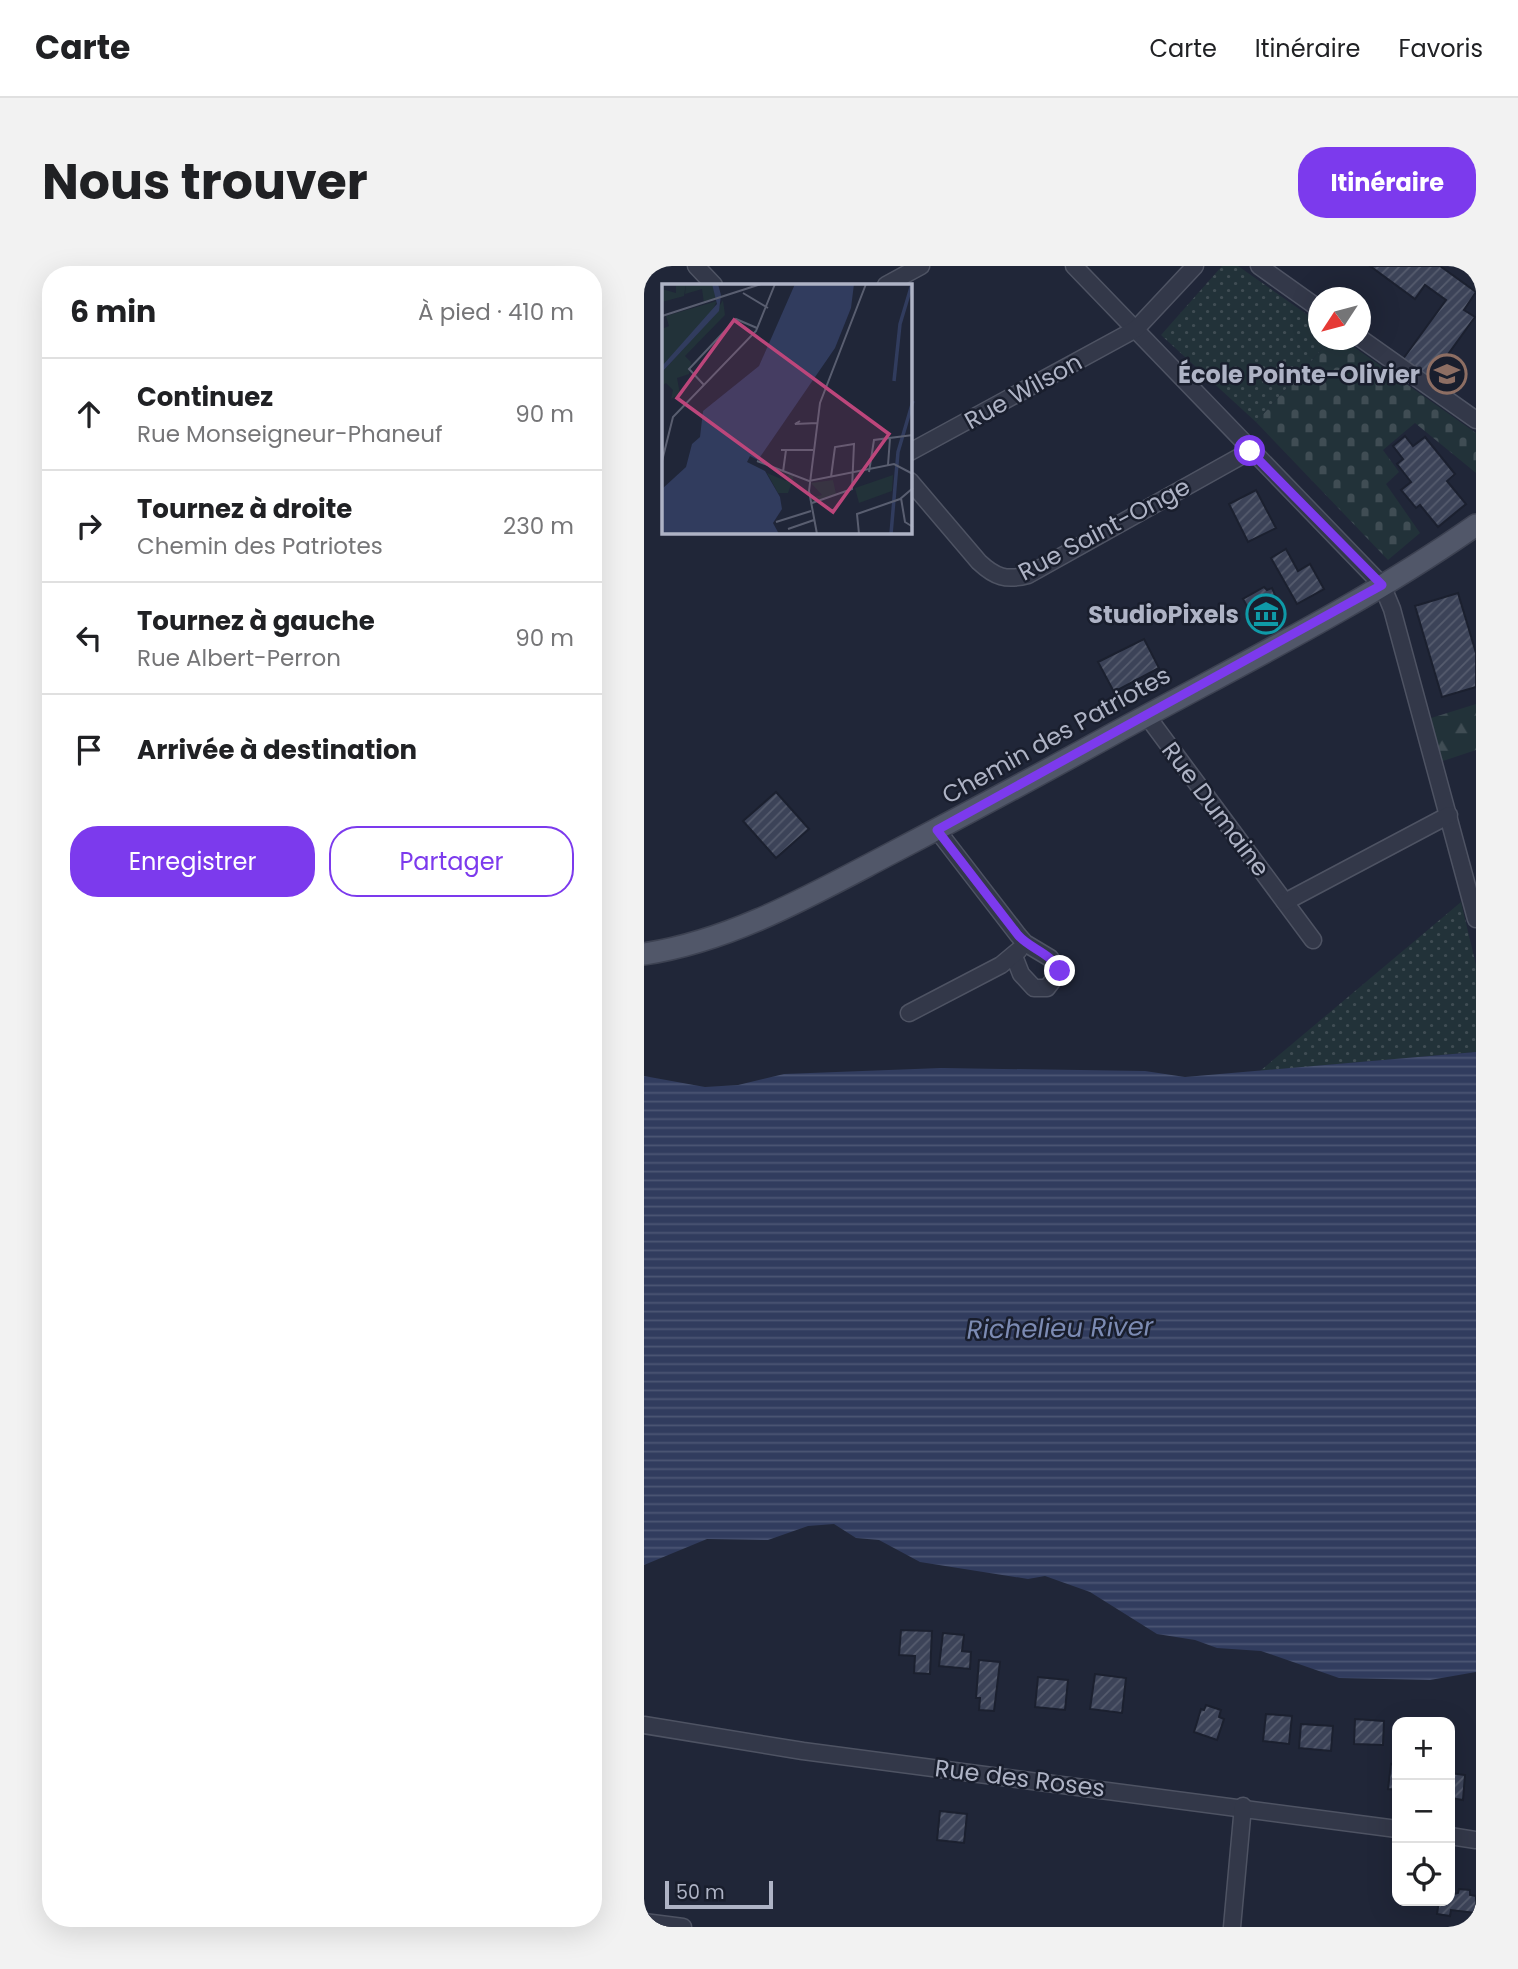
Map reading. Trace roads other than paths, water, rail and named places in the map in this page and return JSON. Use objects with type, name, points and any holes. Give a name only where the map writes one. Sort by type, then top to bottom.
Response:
[{"type":"main road","name":"Chemin des Patriotes","points":[[644,954],[710,937],[769,915],[937,830],[1382,585],[1476,525]]},
{"type":"street","points":[[696,266],[713,284]]},
{"type":"street","points":[[888,284],[921,266]]},
{"type":"street","points":[[1074,266],[1382,585],[1392,609],[1476,919]]},
{"type":"street","name":"Rue Wilson","points":[[912,451],[1136,329],[1195,266]]},
{"type":"street","points":[[1259,266],[1308,301]]},
{"type":"street","points":[[1371,346],[1476,420]]},
{"type":"street","name":"Rue Saint-Onge","points":[[912,483],[991,574],[1003,579],[1016,578],[1028,575],[1250,451]]},
{"type":"street","name":"Rue Dumaine","points":[[1147,716],[1313,940]]},
{"type":"street","name":"Rue Dumaine","points":[[1285,902],[1449,815]]},
{"type":"street","points":[[937,830],[1025,943],[1056,963],[1060,971],[1054,983],[1042,989],[1030,986],[1021,975],[1014,956]]},
{"type":"street","points":[[909,1013],[1014,956],[1025,943]]},
{"type":"street","name":"Rue des Roses","points":[[644,1725],[790,1749],[1392,1828]]},
{"type":"street","points":[[1232,1927],[1243,1807]]},
{"type":"street","points":[[1455,1837],[1476,1840]]},
{"type":"street","points":[[644,1922],[683,1927]]},
{"type":"water","name":"Richelieu River","points":[[1476,1052],[1476,1672],[1430,1680],[1339,1678],[1261,1651],[1217,1648],[1195,1640],[1157,1634],[1090,1592],[1045,1576],[1028,1579],[920,1562],[879,1540],[856,1538],[834,1524],[808,1526],[768,1540],[707,1539],[644,1565],[644,1076],[705,1087],[738,1085],[784,1074],[941,1068],[1145,1071],[1185,1077]]},
{"type":"place","name":"École Pointe-Olivier","points":[[1447,374]]},
{"type":"place","name":"StudioPixels","points":[[1266,614]]}]
